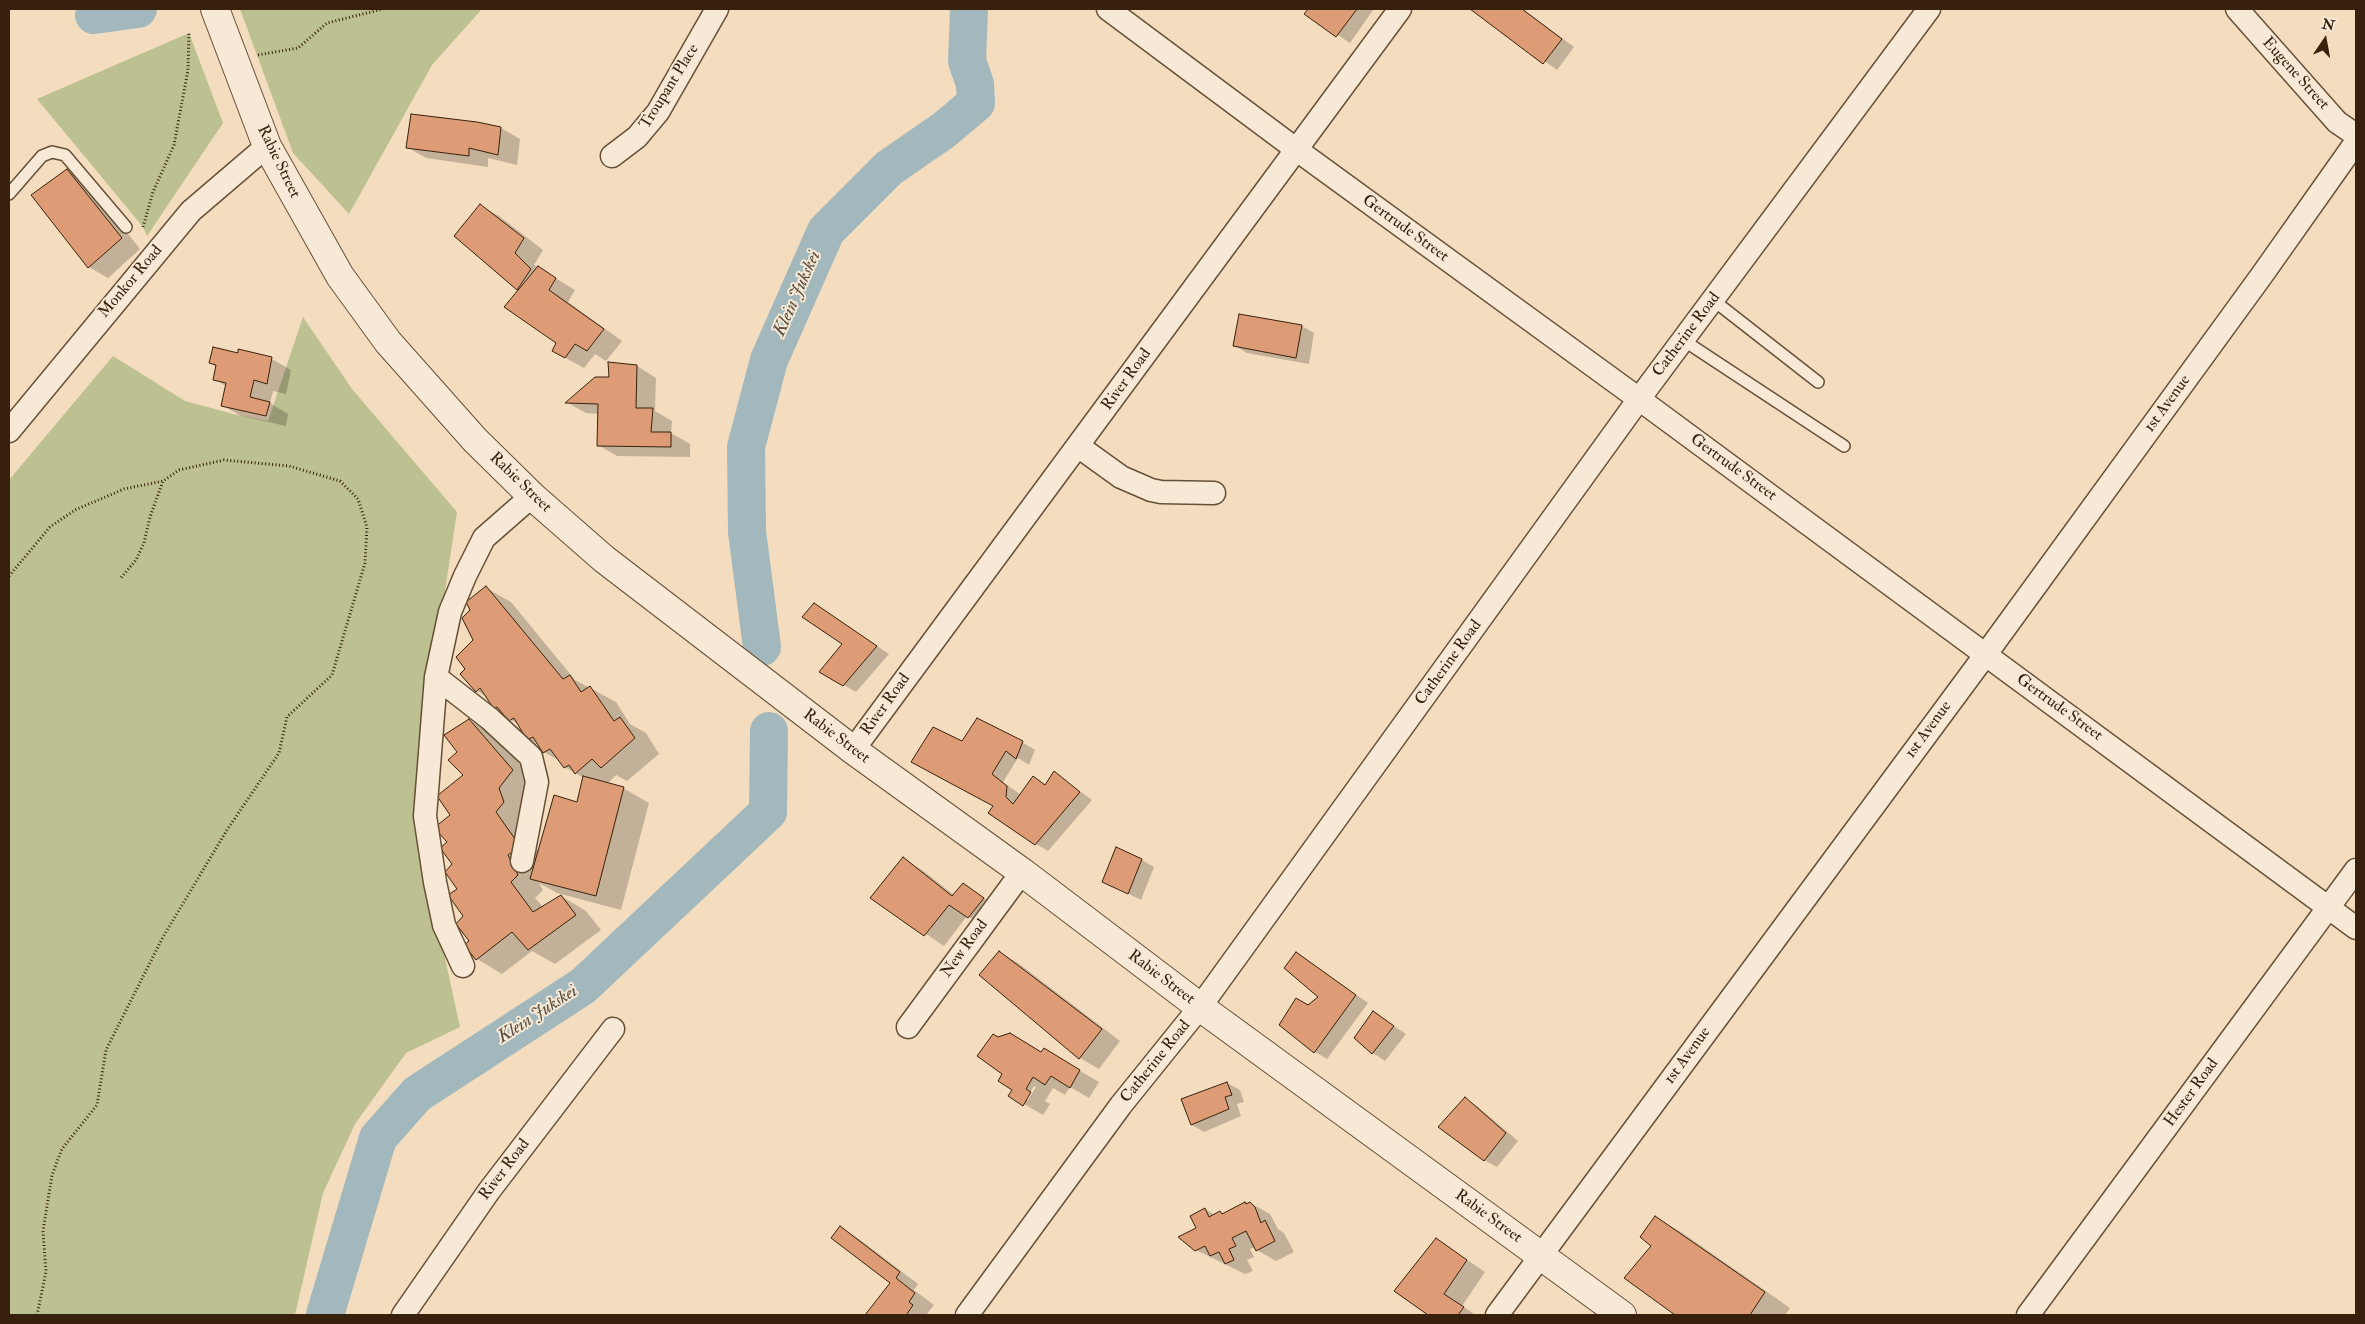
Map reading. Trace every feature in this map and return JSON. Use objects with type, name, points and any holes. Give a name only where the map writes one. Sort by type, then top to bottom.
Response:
[{"type":"street","name":"Rabie Street","points":[[215,9],[267,146],[340,276],[388,342],[475,440],[532,496],[604,559],[853,750],[1022,872],[1200,1007],[1622,1315]]},
{"type":"street","name":"Troupant Place","points":[[612,156],[637,137],[658,112],[717,9]]},
{"type":"street","name":"Gertrude Street","points":[[1108,9],[2356,928]]},
{"type":"street","name":"River Road","points":[[853,750],[1400,9]]},
{"type":"street","name":"Catherine Road","points":[[968,1315],[1121,1105],[1200,1007],[1639,399],[1929,9]]},
{"type":"street","name":"Eugene Street","points":[[2237,9],[2337,122],[2356,135]]},
{"type":"street","name":"1st Avenue","points":[[1496,1315],[1986,654],[2257,282],[2356,142]]},
{"type":"street","name":"Monkor Road","points":[[9,431],[191,211],[267,146]]},
{"type":"street","points":[[1078,446],[1122,477],[1151,490],[1161,492],[1214,493]]},
{"type":"street","points":[[462,966],[444,925],[425,816],[436,677],[450,612],[484,538],[532,496]]},
{"type":"street","points":[[436,677],[490,719],[531,758],[536,782],[522,861]]},
{"type":"street","name":"Hester Road","points":[[2028,1315],[2356,870]]},
{"type":"street","name":"New Road","points":[[908,1027],[1022,872]]},
{"type":"street","name":"River Road","points":[[403,1315],[489,1191],[612,1029]]},
{"type":"lane","points":[[9,194],[42,156],[52,152],[65,155],[126,227]]},
{"type":"lane","points":[[1713,300],[1818,382]]},
{"type":"lane","points":[[1683,340],[1844,446]]},
{"type":"path","points":[[257,55],[298,48],[327,23],[383,9]]},
{"type":"path","points":[[143,227],[153,192],[174,145],[188,70],[189,33]]},
{"type":"path","points":[[9,576],[50,527],[75,510],[124,489],[163,481],[179,470],[224,460],[289,466],[340,481],[358,499],[367,527],[365,563],[332,674],[287,717],[279,753],[227,830],[163,937],[106,1050],[98,1105],[62,1149],[52,1175],[43,1231],[46,1272],[37,1315]]},
{"type":"path","points":[[120,579],[136,560],[144,543],[150,517],[163,481]]},
{"type":"green space","points":[[240,9],[482,9],[432,65],[349,214],[293,153]]},
{"type":"green space","points":[[189,33],[223,123],[147,236],[143,227],[37,99]]},
{"type":"green space","points":[[303,317],[352,389],[457,512],[428,703],[417,830],[460,1027],[406,1053],[355,1124],[323,1193],[295,1315],[9,1315],[9,480],[113,356],[185,401],[268,421]]},
{"type":"building","points":[[1308,9],[1357,9],[1336,37],[1304,14]]},
{"type":"building","points":[[1470,9],[1522,9],[1562,39],[1543,64]]},
{"type":"building","points":[[411,114],[477,122],[501,127],[498,155],[469,148],[469,156],[406,148]]},
{"type":"building","points":[[67,169],[122,238],[88,268],[31,195]]},
{"type":"building","points":[[480,204],[524,238],[515,253],[531,269],[517,290],[454,236]]},
{"type":"building","points":[[538,266],[556,278],[549,290],[604,329],[587,351],[575,344],[565,358],[552,351],[556,343],[504,307]]},
{"type":"building","points":[[1239,314],[1302,325],[1296,358],[1233,346]]},
{"type":"building","points":[[213,347],[238,353],[238,349],[272,357],[267,384],[254,380],[250,397],[270,402],[266,416],[221,406],[226,383],[213,380],[216,365],[209,363]]},
{"type":"building","points":[[608,362],[637,365],[636,408],[653,408],[651,432],[671,432],[671,447],[597,446],[598,404],[565,403],[595,377],[609,377]]},
{"type":"building","points":[[486,586],[563,679],[570,675],[581,692],[590,686],[614,721],[620,717],[635,738],[601,768],[592,759],[575,774],[569,765],[564,768],[550,749],[543,753],[533,737],[527,740],[514,718],[509,721],[497,707],[494,709],[480,688],[476,692],[460,674],[465,669],[456,657],[473,640],[462,618],[470,610],[466,602]]},
{"type":"building","points":[[814,603],[877,646],[843,686],[819,672],[842,644],[802,617]]},
{"type":"building","points":[[977,718],[1023,741],[1016,759],[1006,751],[992,774],[1007,786],[1006,797],[1013,804],[1033,776],[1045,785],[1054,771],[1080,792],[1035,845],[988,813],[993,806],[911,762],[933,727],[962,741]]},
{"type":"building","points":[[469,719],[513,770],[499,788],[504,802],[496,812],[520,846],[508,855],[518,875],[511,882],[533,912],[561,895],[576,915],[528,950],[512,932],[476,960],[464,945],[469,941],[456,924],[463,916],[448,895],[457,889],[445,872],[452,864],[440,848],[447,842],[434,828],[450,815],[437,796],[463,775],[448,760],[457,752],[444,735]]},
{"type":"building","points":[[583,776],[624,787],[596,896],[530,879],[554,795],[577,802]]},
{"type":"building","points":[[1116,847],[1142,859],[1128,894],[1102,882]]},
{"type":"building","points":[[903,857],[952,896],[963,883],[984,898],[968,918],[949,905],[924,936],[870,898]]},
{"type":"building","points":[[999,951],[1102,1029],[1079,1059],[979,975]]},
{"type":"building","points":[[1296,952],[1356,995],[1314,1053],[1279,1025],[1296,998],[1308,1005],[1318,997],[1284,968]]},
{"type":"building","points":[[1373,1011],[1394,1026],[1372,1054],[1354,1038]]},
{"type":"building","points":[[1010,1033],[1041,1052],[1044,1048],[1080,1070],[1070,1088],[1051,1076],[1045,1085],[1033,1077],[1026,1089],[1031,1092],[1023,1106],[1008,1096],[1012,1090],[998,1081],[1002,1074],[977,1056],[993,1034],[998,1037]]},
{"type":"building","points":[[1227,1082],[1232,1095],[1225,1097],[1229,1109],[1191,1125],[1181,1099]]},
{"type":"building","points":[[1465,1097],[1506,1133],[1484,1161],[1438,1127]]},
{"type":"building","points":[[1245,1202],[1246,1204],[1250,1202],[1255,1207],[1261,1223],[1265,1220],[1275,1241],[1256,1251],[1246,1231],[1232,1238],[1236,1246],[1229,1249],[1234,1260],[1225,1264],[1219,1252],[1210,1256],[1205,1246],[1195,1251],[1178,1237],[1196,1228],[1190,1216],[1205,1208],[1209,1217],[1220,1211],[1222,1214]]},
{"type":"building","points":[[1655,1216],[1765,1292],[1750,1315],[1675,1315],[1624,1278],[1651,1246],[1640,1237]]},
{"type":"building","points":[[840,1226],[900,1272],[896,1278],[915,1293],[909,1302],[913,1305],[907,1314],[909,1315],[865,1315],[890,1283],[831,1238]]},
{"type":"building","points":[[1436,1238],[1467,1260],[1444,1294],[1464,1307],[1458,1315],[1428,1315],[1394,1291]]},
{"type":"waterway","points":[[94,15],[138,9]]},
{"type":"waterway","name":"Klein Jukskei","points":[[762,647],[747,532],[746,447],[769,360],[826,231],[889,168],[944,130],[976,103],[975,84],[967,61],[969,9]]},
{"type":"waterway","name":"Klein Jukskei","points":[[325,1315],[378,1138],[417,1094],[583,986],[768,812],[769,731]]}]
